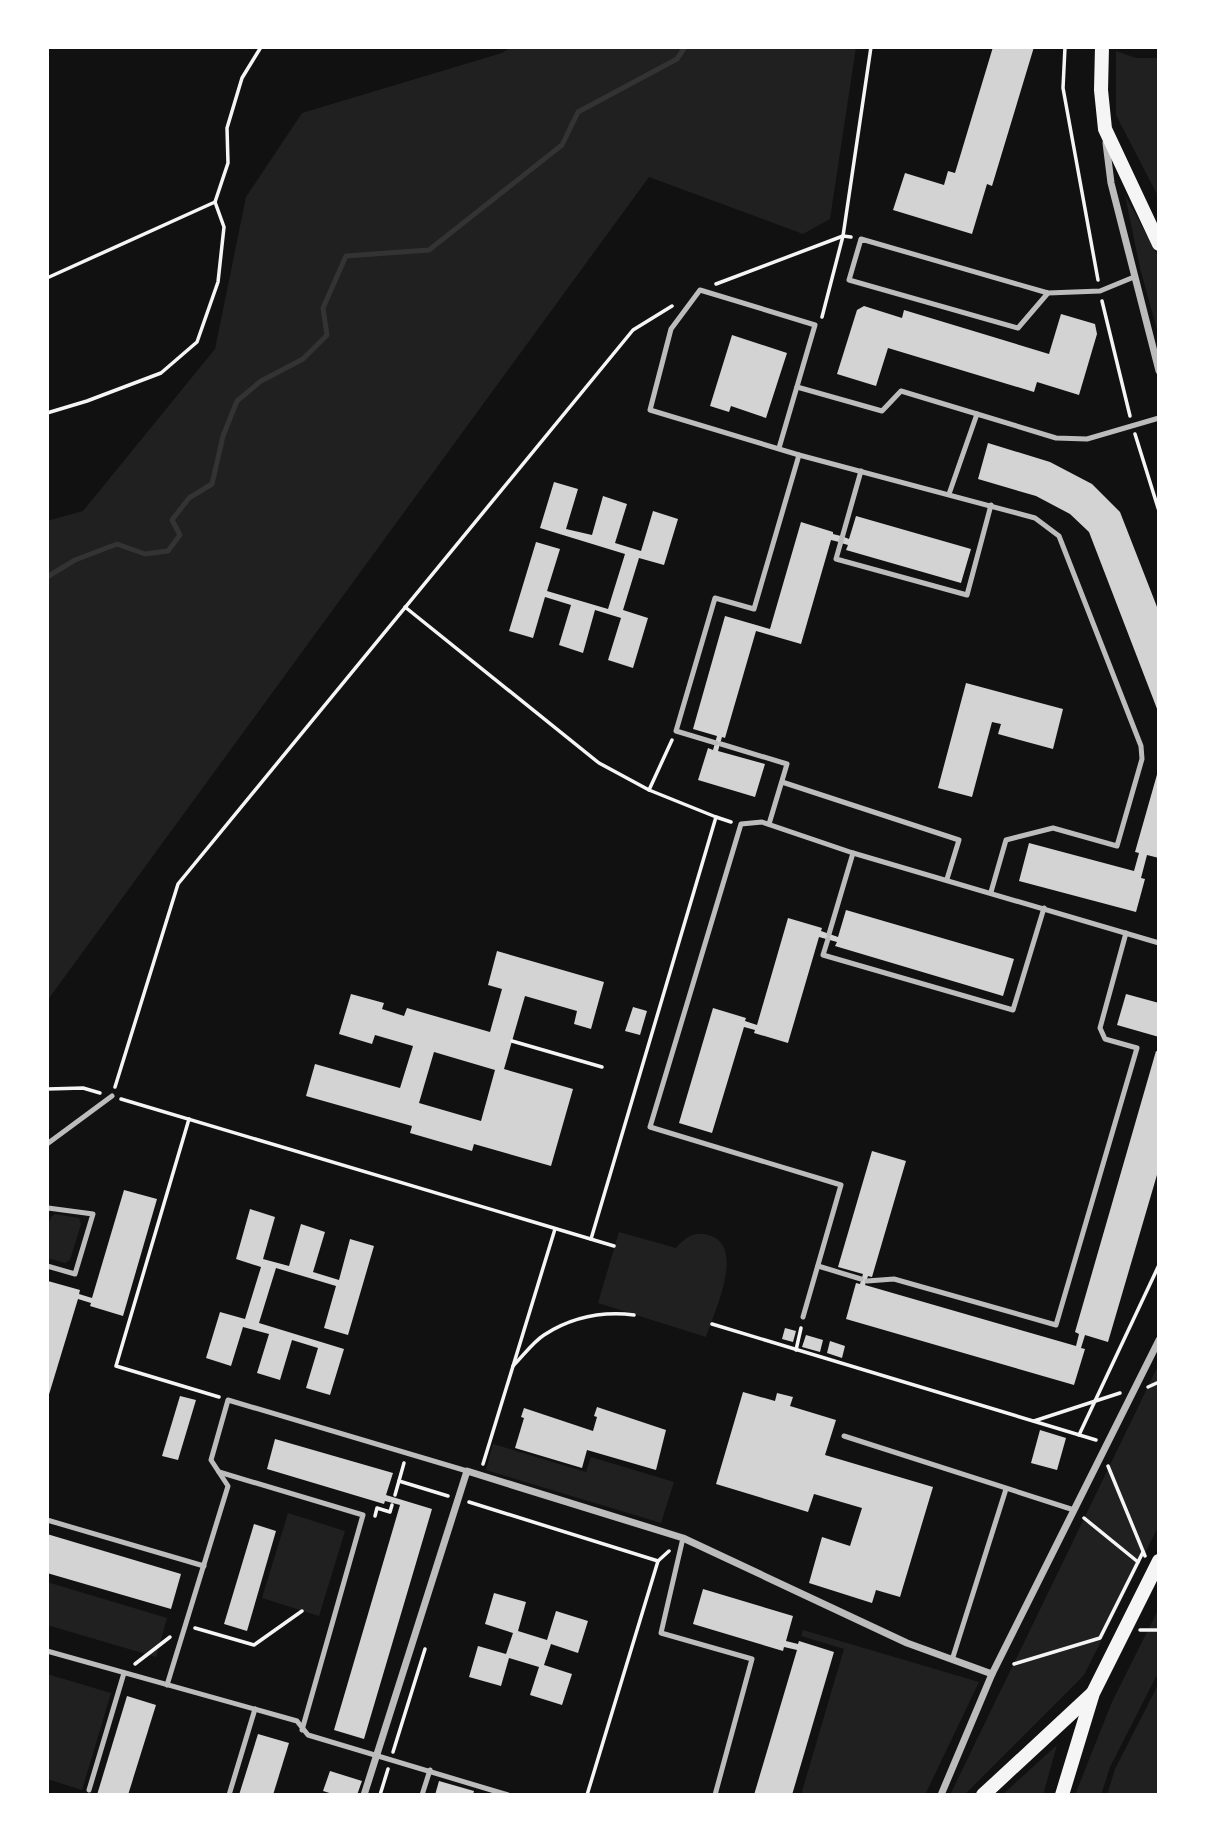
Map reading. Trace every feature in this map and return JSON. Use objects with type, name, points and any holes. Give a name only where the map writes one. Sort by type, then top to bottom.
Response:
[{"type":"main road","points":[[1102,47],[1101,90],[1105,129],[1159,244]]},
{"type":"main road","points":[[1062,1795],[1093,1693],[1154,1578]]},
{"type":"main road","points":[[983,1795],[1093,1693]]},
{"type":"street","points":[[1105,129],[1111,183],[1159,371]]},
{"type":"street","points":[[941,1795],[992,1674],[1159,1340]]},
{"type":"street","points":[[364,1795],[467,1471],[683,1538],[907,1643],[992,1674]]},
{"type":"lane","points":[[1048,293],[1018,328],[849,280],[861,239],[1048,293],[1100,290],[1134,277]]},
{"type":"lane","points":[[779,448],[815,325],[700,290],[671,329],[650,410],[799,455],[1035,518],[1059,537],[1141,746],[1142,759],[1117,846],[1053,828],[1006,840],[991,892]]},
{"type":"lane","points":[[797,387],[882,411],[901,391],[1056,438],[1087,439],[1159,418]]},
{"type":"lane","points":[[949,494],[977,414]]},
{"type":"lane","points":[[769,824],[787,764],[676,732],[715,598],[754,609],[799,455]]},
{"type":"lane","points":[[861,471],[836,559],[967,595],[991,505]]},
{"type":"lane","points":[[782,782],[959,840],[947,879]]},
{"type":"lane","points":[[803,1317],[841,1185],[650,1128],[741,824],[754,821],[769,824],[853,853],[1159,943]]},
{"type":"lane","points":[[853,853],[823,955],[1013,1010],[1044,908]]},
{"type":"lane","points":[[818,1266],[864,1280],[894,1279],[1056,1325],[1137,1048],[1105,1039],[1100,1028],[1126,933]]},
{"type":"lane","points":[[47,1144],[113,1096]]},
{"type":"lane","points":[[47,1209],[93,1214],[75,1274],[47,1266]]},
{"type":"lane","points":[[167,1685],[228,1486],[211,1460],[228,1400],[467,1471]]},
{"type":"lane","points":[[844,1436],[1074,1510]]},
{"type":"lane","points":[[219,1472],[363,1515],[302,1730]]},
{"type":"lane","points":[[952,1660],[1006,1489]]},
{"type":"lane","points":[[47,1520],[204,1566]]},
{"type":"lane","points":[[683,1538],[661,1633],[752,1659],[715,1795]]},
{"type":"lane","points":[[47,1651],[297,1721],[308,1735],[508,1795]]},
{"type":"lane","points":[[89,1790],[124,1673]]},
{"type":"lane","points":[[229,1795],[255,1709]]},
{"type":"lane","points":[[422,1795],[430,1770]]},
{"type":"path","points":[[47,413],[161,373],[197,342],[218,282],[224,227],[215,202],[228,163],[228,128],[242,78],[261,47]]},
{"type":"path","points":[[815,325],[822,317],[843,236],[871,47]]},
{"type":"path","points":[[47,278],[215,202]]},
{"type":"path","points":[[700,290],[843,236]]},
{"type":"path","points":[[113,1096],[178,884],[632,330],[678,303]]},
{"type":"path","points":[[405,607],[599,763],[649,790],[716,817],[591,1239]]},
{"type":"path","points":[[649,790],[676,732]]},
{"type":"path","points":[[512,1041],[602,1067]]},
{"type":"path","points":[[47,1089],[83,1088],[113,1096],[614,1246]]},
{"type":"path","points":[[189,1119],[116,1366],[228,1400]]},
{"type":"path","points":[[480,1474],[555,1228]]},
{"type":"path","points":[[1079,1435],[1159,1265]]},
{"type":"path","points":[[513,1367],[543,1336],[569,1322],[596,1313],[634,1315]]},
{"type":"path","points":[[796,1350],[803,1317]]},
{"type":"path","points":[[712,1324],[1097,1441],[1154,1578]]},
{"type":"path","points":[[1148,1387],[1159,1382]]},
{"type":"path","points":[[1032,1421],[1114,1394]]},
{"type":"path","points":[[395,1495],[407,1453]]},
{"type":"path","points":[[399,1481],[659,1561]]},
{"type":"path","points":[[375,1516],[377,1508],[390,1512],[392,1505]]},
{"type":"path","points":[[1074,1510],[1154,1578]]},
{"type":"path","points":[[587,1795],[659,1561],[683,1538]]},
{"type":"path","points":[[1014,1664],[1100,1638],[1143,1552]]},
{"type":"path","points":[[124,1673],[186,1625],[254,1645],[302,1611]]},
{"type":"shaded area","points":[[511,47],[856,47],[830,219],[803,234],[649,177],[47,1001],[47,521],[83,511],[215,349],[246,197],[302,113],[502,53]]},
{"type":"shaded area","points":[[1116,51],[1136,58],[1159,58],[1159,198],[1116,115]]},
{"type":"shaded area","points":[[1125,195],[1159,258],[1159,337],[1140,268]]},
{"type":"shaded area","points":[[55,1214],[79,1218],[81,1224],[70,1260],[65,1263],[47,1258],[47,1230],[51,1217]]},
{"type":"shaded area","points":[[619,1232],[676,1248],[686,1238],[698,1234],[708,1235],[719,1241],[725,1252],[727,1265],[725,1280],[706,1337],[598,1303]]},
{"type":"shaded area","points":[[1159,1364],[1159,1525],[1084,1675],[964,1795],[950,1795]]},
{"type":"shaded area","points":[[493,1444],[586,1472],[591,1457],[674,1482],[661,1523],[486,1470]]},
{"type":"shaded area","points":[[288,1513],[345,1531],[319,1616],[262,1598]]},
{"type":"shaded area","points":[[47,1582],[167,1618],[156,1657],[47,1625]]},
{"type":"shaded area","points":[[1159,1608],[1159,1671],[1110,1767],[1101,1795],[1075,1795],[1112,1702]]},
{"type":"shaded area","points":[[803,1630],[979,1682],[925,1795],[801,1795],[844,1649],[801,1636]]},
{"type":"shaded area","points":[[47,1674],[111,1693],[82,1790],[47,1779]]},
{"type":"shaded area","points":[[1159,1683],[1159,1795],[1107,1795],[1115,1769]]},
{"type":"shaded area","points":[[1057,1745],[1043,1795],[1002,1795]]},
{"type":"building","points":[[993,47],[1034,47],[992,186],[987,184],[972,234],[893,210],[905,173],[944,185],[948,171],[955,173]]},
{"type":"building","points":[[864,306],[902,318],[904,310],[1049,354],[1061,314],[1095,324],[1097,334],[1079,395],[1037,382],[1034,392],[888,348],[876,386],[837,374],[857,310]]},
{"type":"building","points":[[732,335],[787,353],[766,418],[731,406],[729,412],[710,406]]},
{"type":"building","points":[[988,443],[1050,462],[1092,484],[1120,512],[1159,612],[1159,714],[1089,532],[1070,514],[1036,496],[978,479]]},
{"type":"building","points":[[554,482],[578,489],[566,529],[592,535],[603,496],[627,504],[615,543],[641,551],[653,511],[678,519],[664,565],[639,558],[623,610],[648,618],[633,668],[608,660],[621,618],[595,610],[583,653],[559,645],[571,605],[545,597],[533,638],[509,631],[536,542],[560,549],[547,591],[608,609],[625,554],[540,528]]},
{"type":"building","points":[[856,516],[971,549],[961,583],[846,550],[848,545],[841,543],[844,537],[849,539]]},
{"type":"building","points":[[801,522],[841,536],[839,542],[831,540],[801,644],[756,631],[725,738],[722,737],[718,751],[765,764],[755,797],[698,780],[708,748],[713,750],[717,736],[693,729],[725,616],[770,629]]},
{"type":"building","points":[[966,683],[1063,709],[1053,749],[998,734],[1001,724],[992,722],[972,797],[938,788]]},
{"type":"building","points":[[1158,771],[1159,858],[1147,855],[1141,878],[1145,879],[1136,912],[1019,881],[1029,843],[1134,871],[1139,853],[1135,852]]},
{"type":"building","points":[[846,910],[1014,959],[1003,996],[835,946],[837,942],[819,937],[788,1043],[754,1033],[755,1030],[744,1027],[712,1133],[679,1123],[713,1008],[746,1018],[745,1021],[757,1025],[788,918],[822,928],[821,931],[838,937]]},
{"type":"building","points":[[497,951],[604,982],[591,1029],[574,1024],[577,1011],[525,996],[504,1069],[573,1089],[551,1166],[474,1144],[472,1151],[410,1133],[412,1126],[306,1096],[315,1064],[400,1088],[413,1046],[375,1035],[372,1044],[339,1034],[351,994],[384,1003],[382,1009],[404,1016],[407,1008],[490,1032],[502,989],[488,985]],"holes":[[[434,1052],[495,1070],[481,1121],[419,1103]]]},
{"type":"building","points":[[1126,994],[1159,1003],[1159,1037],[1117,1025]]},
{"type":"building","points":[[633,1007],[647,1011],[640,1035],[625,1031]]},
{"type":"building","points":[[1156,1051],[1159,1052],[1159,1168],[1108,1342],[1085,1335],[1081,1348],[1085,1349],[1074,1385],[846,1319],[856,1283],[860,1284],[863,1274],[838,1267],[872,1151],[906,1161],[872,1277],[868,1276],[865,1285],[1076,1346],[1079,1334],[1075,1332]]},
{"type":"building","points":[[124,1190],[157,1199],[123,1316],[90,1306],[91,1303],[78,1299],[47,1401],[48,1281],[80,1290],[79,1294],[92,1298]]},
{"type":"building","points":[[250,1209],[275,1217],[263,1259],[289,1266],[301,1224],[325,1232],[313,1272],[339,1280],[350,1239],[374,1246],[348,1335],[324,1328],[336,1286],[276,1268],[259,1323],[344,1349],[330,1395],[306,1388],[318,1348],[292,1340],[280,1380],[257,1373],[269,1334],[243,1327],[231,1366],[206,1358],[220,1312],[245,1319],[261,1267],[236,1259]]},
{"type":"building","points":[[785,1328],[796,1331],[793,1342],[782,1339]]},
{"type":"building","points":[[806,1335],[823,1340],[820,1352],[802,1347]]},
{"type":"building","points":[[830,1341],[845,1346],[842,1358],[827,1353]]},
{"type":"building","points":[[743,1392],[775,1401],[777,1393],[793,1397],[790,1406],[836,1420],[825,1455],[933,1487],[900,1597],[876,1590],[872,1603],[809,1583],[822,1537],[850,1546],[862,1508],[814,1494],[808,1512],[716,1484]]},
{"type":"building","points":[[180,1396],[196,1400],[178,1460],[162,1456]]},
{"type":"building","points":[[597,1407],[666,1430],[656,1470],[587,1450],[582,1468],[515,1448],[524,1418],[521,1417],[524,1408],[593,1431]]},
{"type":"building","points":[[1040,1430],[1066,1438],[1057,1470],[1031,1463]]},
{"type":"building","points":[[275,1439],[393,1473],[386,1495],[432,1509],[364,1739],[334,1730],[400,1505],[385,1501],[384,1504],[267,1469]]},
{"type":"building","points":[[254,1524],[276,1531],[247,1631],[224,1624]]},
{"type":"building","points":[[47,1534],[181,1574],[171,1609],[47,1573]]},
{"type":"building","points":[[703,1589],[793,1616],[786,1641],[798,1644],[799,1641],[834,1652],[792,1795],[754,1795],[797,1650],[784,1647],[783,1651],[693,1624]]},
{"type":"building","points":[[494,1593],[526,1602],[518,1631],[547,1640],[556,1611],[588,1621],[578,1653],[551,1644],[544,1665],[572,1674],[562,1705],[530,1695],[539,1667],[509,1658],[501,1686],[469,1677],[478,1646],[506,1654],[513,1633],[485,1624]]},
{"type":"building","points":[[127,1696],[156,1705],[128,1795],[97,1795]]},
{"type":"building","points":[[258,1734],[289,1743],[273,1795],[239,1795]]},
{"type":"building","points":[[330,1771],[362,1781],[357,1795],[336,1795],[323,1791]]},
{"type":"building","points":[[439,1781],[474,1791],[473,1795],[435,1795]]},
{"type":"waterway","points":[[47,577],[75,560],[117,544],[145,554],[168,551],[180,535],[172,520],[189,498],[212,484],[223,436],[237,401],[261,381],[303,359],[327,335],[323,308],[346,256],[429,250],[562,145],[578,112],[677,59],[685,47]]}]
